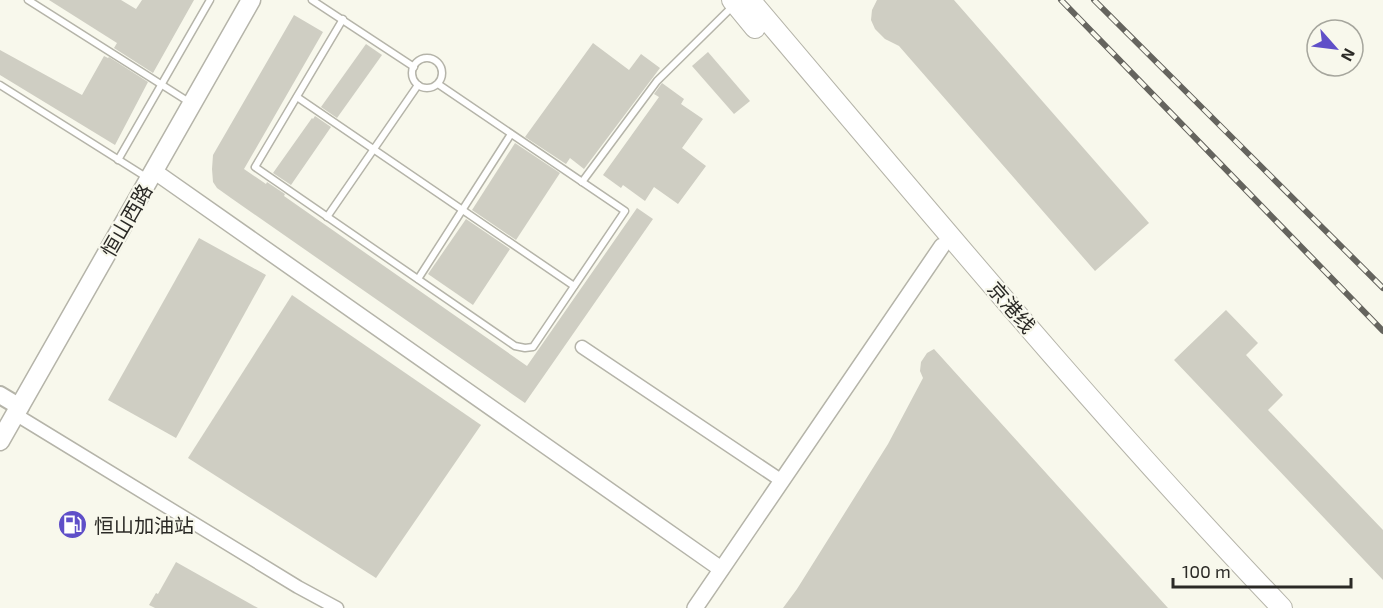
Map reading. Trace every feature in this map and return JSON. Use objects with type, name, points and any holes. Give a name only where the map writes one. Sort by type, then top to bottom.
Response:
[{"type":"highway","name":"京港线","points":[[739,1],[942,246],[1140,475],[1264,608]]},
{"type":"highway","name":"京港线","points":[[739,1],[1143,457],[1282,608]]},
{"type":"main road","name":"恒山西路","points":[[0,441],[12,413],[251,2]]},
{"type":"main road","points":[[0,395],[12,413]]},
{"type":"street","points":[[151,175],[722,570]]},
{"type":"street","points":[[695,608],[942,246]]},
{"type":"street","points":[[582,347],[782,481]]},
{"type":"street","points":[[12,413],[298,587],[337,608]]},
{"type":"lane","points":[[28,0],[192,104]]},
{"type":"lane","points":[[118,160],[210,0]]},
{"type":"lane","points":[[312,0],[414,67]]},
{"type":"lane","points":[[582,182],[657,81],[739,1]]},
{"type":"lane","points":[[343,19],[255,167],[515,346],[532,347],[625,211],[438,84]]},
{"type":"lane","points":[[423,59],[433,60],[438,63],[442,77],[438,84],[425,88],[413,79],[414,67],[423,59]]},
{"type":"lane","points":[[0,85],[118,160],[151,175]]},
{"type":"lane","points":[[327,217],[418,85]]},
{"type":"lane","points":[[297,97],[574,286]]},
{"type":"lane","points":[[418,279],[511,134]]},
{"type":"building","points":[[49,0],[121,0],[136,9],[142,0],[194,0],[153,73],[114,48],[117,43]]},
{"type":"building","points":[[877,0],[954,0],[1149,223],[1095,271],[899,46],[885,39],[875,29],[871,20],[872,10]]},
{"type":"building","points":[[294,15],[323,32],[244,169],[285,194],[284,196],[527,366],[637,208],[653,219],[525,403],[231,198],[217,188],[213,182],[213,155]]},
{"type":"building","points":[[593,43],[629,70],[641,54],[660,68],[584,169],[570,158],[566,164],[525,137]]},
{"type":"building","points":[[366,44],[382,55],[337,118],[321,107]]},
{"type":"building","points":[[0,50],[82,95],[104,56],[148,82],[115,145],[0,75]]},
{"type":"building","points":[[708,52],[750,101],[734,114],[692,66]]},
{"type":"building","points":[[662,83],[684,99],[681,104],[703,119],[682,148],[706,166],[678,204],[654,187],[645,201],[623,185],[621,188],[603,175],[659,97],[654,94]]},
{"type":"building","points":[[315,116],[331,127],[291,185],[273,173]]},
{"type":"building","points":[[515,143],[560,173],[516,240],[472,210]]},
{"type":"building","points":[[466,219],[510,249],[473,305],[428,274]]},
{"type":"building","points":[[199,238],[266,275],[176,438],[108,400]]},
{"type":"building","points":[[292,295],[481,425],[376,578],[188,458]]},
{"type":"building","points":[[1226,310],[1258,343],[1246,355],[1283,395],[1268,410],[1383,530],[1383,580],[1174,360]]},
{"type":"building","points":[[934,349],[1168,608],[783,608],[888,444],[923,378],[920,371],[921,362],[927,353]]},
{"type":"building","points":[[176,562],[258,608],[155,608],[149,605]]},
{"type":"railway","points":[[1061,0],[1383,331]]},
{"type":"railway","points":[[1094,0],[1383,288]]},
{"type":"place","name":"恒山加油站","points":[[73,525]]}]
